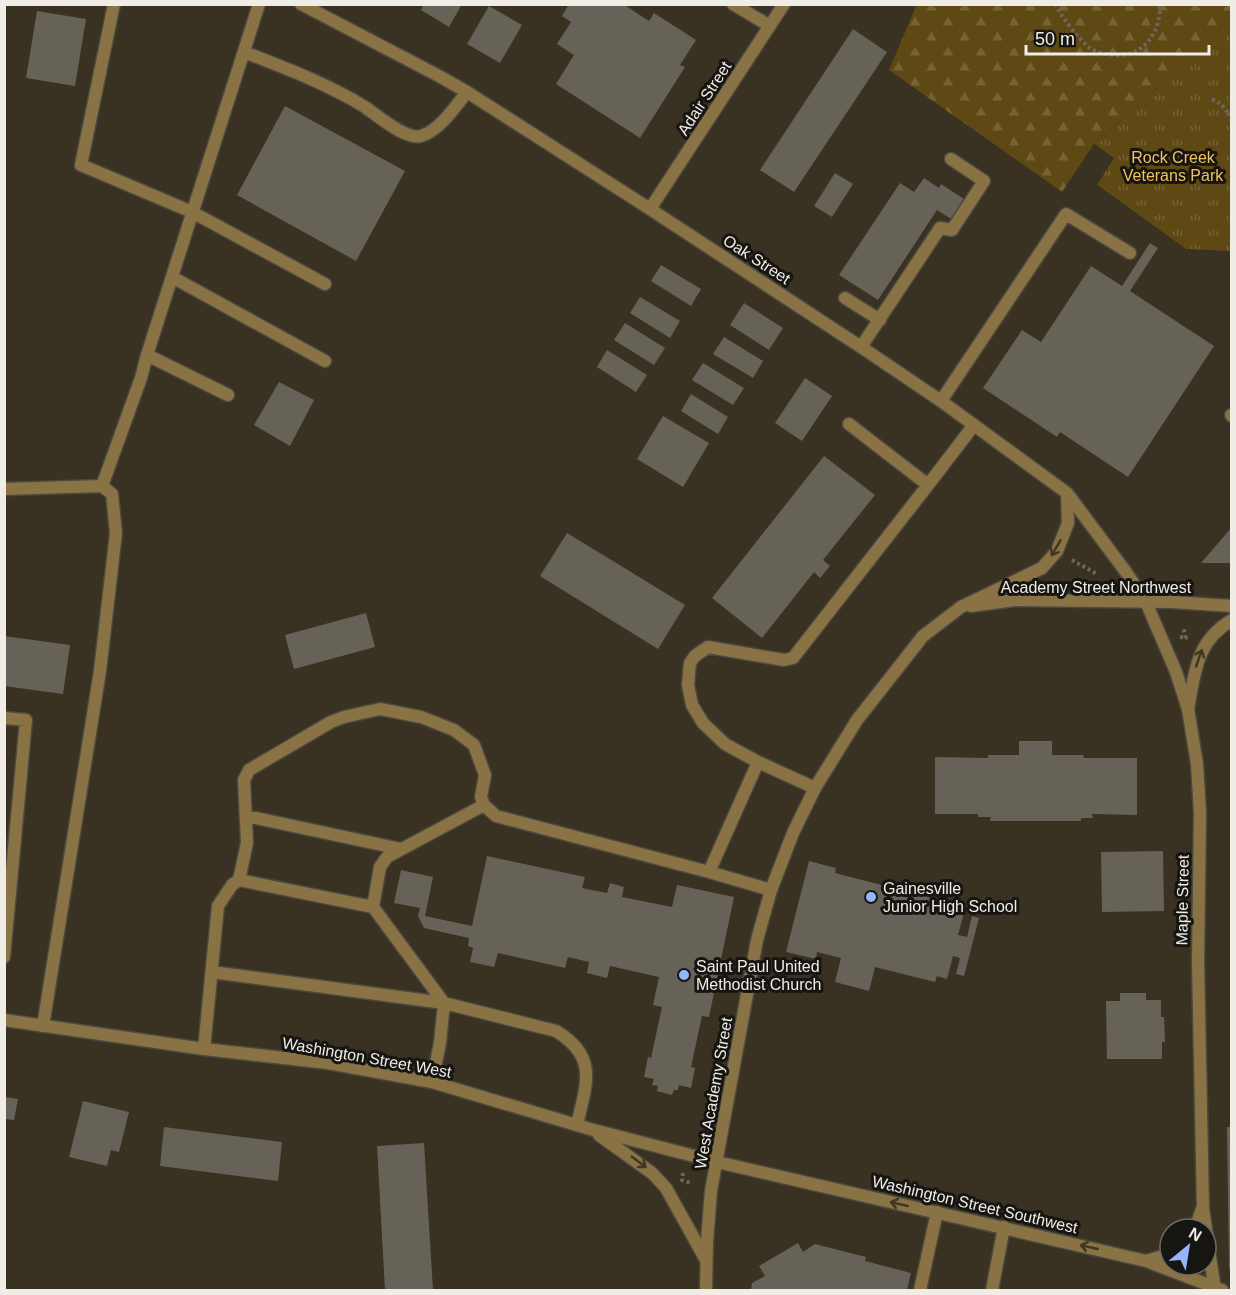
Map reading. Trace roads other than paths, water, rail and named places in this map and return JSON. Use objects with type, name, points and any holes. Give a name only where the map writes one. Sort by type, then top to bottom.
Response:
[{"type":"street","points":[[114,4],[81,165],[192,212],[326,284]]},
{"type":"street","points":[[102,486],[141,378],[259,4]]},
{"type":"street","name":"Oak Street","points":[[301,4],[439,75],[467,92],[650,208],[941,401],[1067,493],[1114,554],[1146,602]]},
{"type":"street","points":[[733,4],[770,26]]},
{"type":"street","name":"Adair Street","points":[[650,208],[784,4]]},
{"type":"street","points":[[244,52],[314,81],[363,106],[411,137],[422,136],[448,117],[467,92]]},
{"type":"street","points":[[861,347],[940,228],[952,230],[984,181],[951,159]]},
{"type":"street","points":[[941,401],[1066,214],[1130,253]]},
{"type":"street","points":[[172,277],[325,361]]},
{"type":"street","points":[[845,298],[880,320]]},
{"type":"street","points":[[147,355],[228,395]]},
{"type":"street","points":[[849,424],[928,485]]},
{"type":"street","points":[[816,788],[758,762],[725,744],[703,723],[692,705],[688,685],[690,663],[695,656],[708,647],[784,660],[793,658],[974,425]]},
{"type":"street","points":[[4,489],[102,486],[112,494],[116,533],[100,671],[43,1026]]},
{"type":"street","name":"West Academy Street","points":[[705,1290],[711,1191],[757,940],[771,890],[793,833],[816,788],[856,720],[922,636],[961,607],[1042,568],[1057,551],[1068,523],[1067,493]]},
{"type":"street","name":"Academy Street Northwest","points":[[961,607],[1015,600],[1232,606]]},
{"type":"street","name":"Maple Street","points":[[1146,602],[1176,672],[1188,709],[1197,764],[1200,813],[1198,961],[1204,1217]]},
{"type":"street","points":[[1188,709],[1200,654],[1207,642],[1223,625],[1232,620]]},
{"type":"street","points":[[204,1049],[218,906],[231,885],[239,879],[248,843],[244,780],[249,770],[331,722],[344,717],[380,709],[421,717],[454,730],[474,745],[485,775],[481,797],[484,805],[496,816],[771,890]]},
{"type":"street","points":[[4,718],[26,720],[4,957]]},
{"type":"street","points":[[709,872],[758,762]]},
{"type":"street","points":[[373,907],[380,867],[387,857],[484,805]]},
{"type":"street","points":[[246,816],[401,849]]},
{"type":"street","points":[[239,879],[373,907],[444,1003],[440,1043],[432,1083]]},
{"type":"street","points":[[212,972],[444,1003],[556,1031],[567,1037],[582,1055],[588,1074],[577,1125]]},
{"type":"street","name":"Washington Street West","points":[[4,1020],[204,1049],[328,1064],[432,1083],[590,1129],[717,1162]]},
{"type":"street","points":[[590,1129],[652,1173],[666,1188],[706,1261]]},
{"type":"street","name":"Washington Street Southwest","points":[[717,1162],[1146,1261],[1217,1290]]},
{"type":"street","name":"Maple Street","points":[[1200,1217],[1203,1208]]},
{"type":"street","points":[[920,1290],[937,1212]]},
{"type":"street","points":[[992,1290],[1004,1227]]},
{"type":"street","points":[[1146,1261],[1158,1258]]},
{"type":"place","name":"Gainesville Junior High School","points":[[871,897]]},
{"type":"place","name":"Saint Paul United Methodist Church","points":[[684,975]]},
{"type":"park label","name":"Rock Creek Veterans Park","points":[[1173,166]]}]
